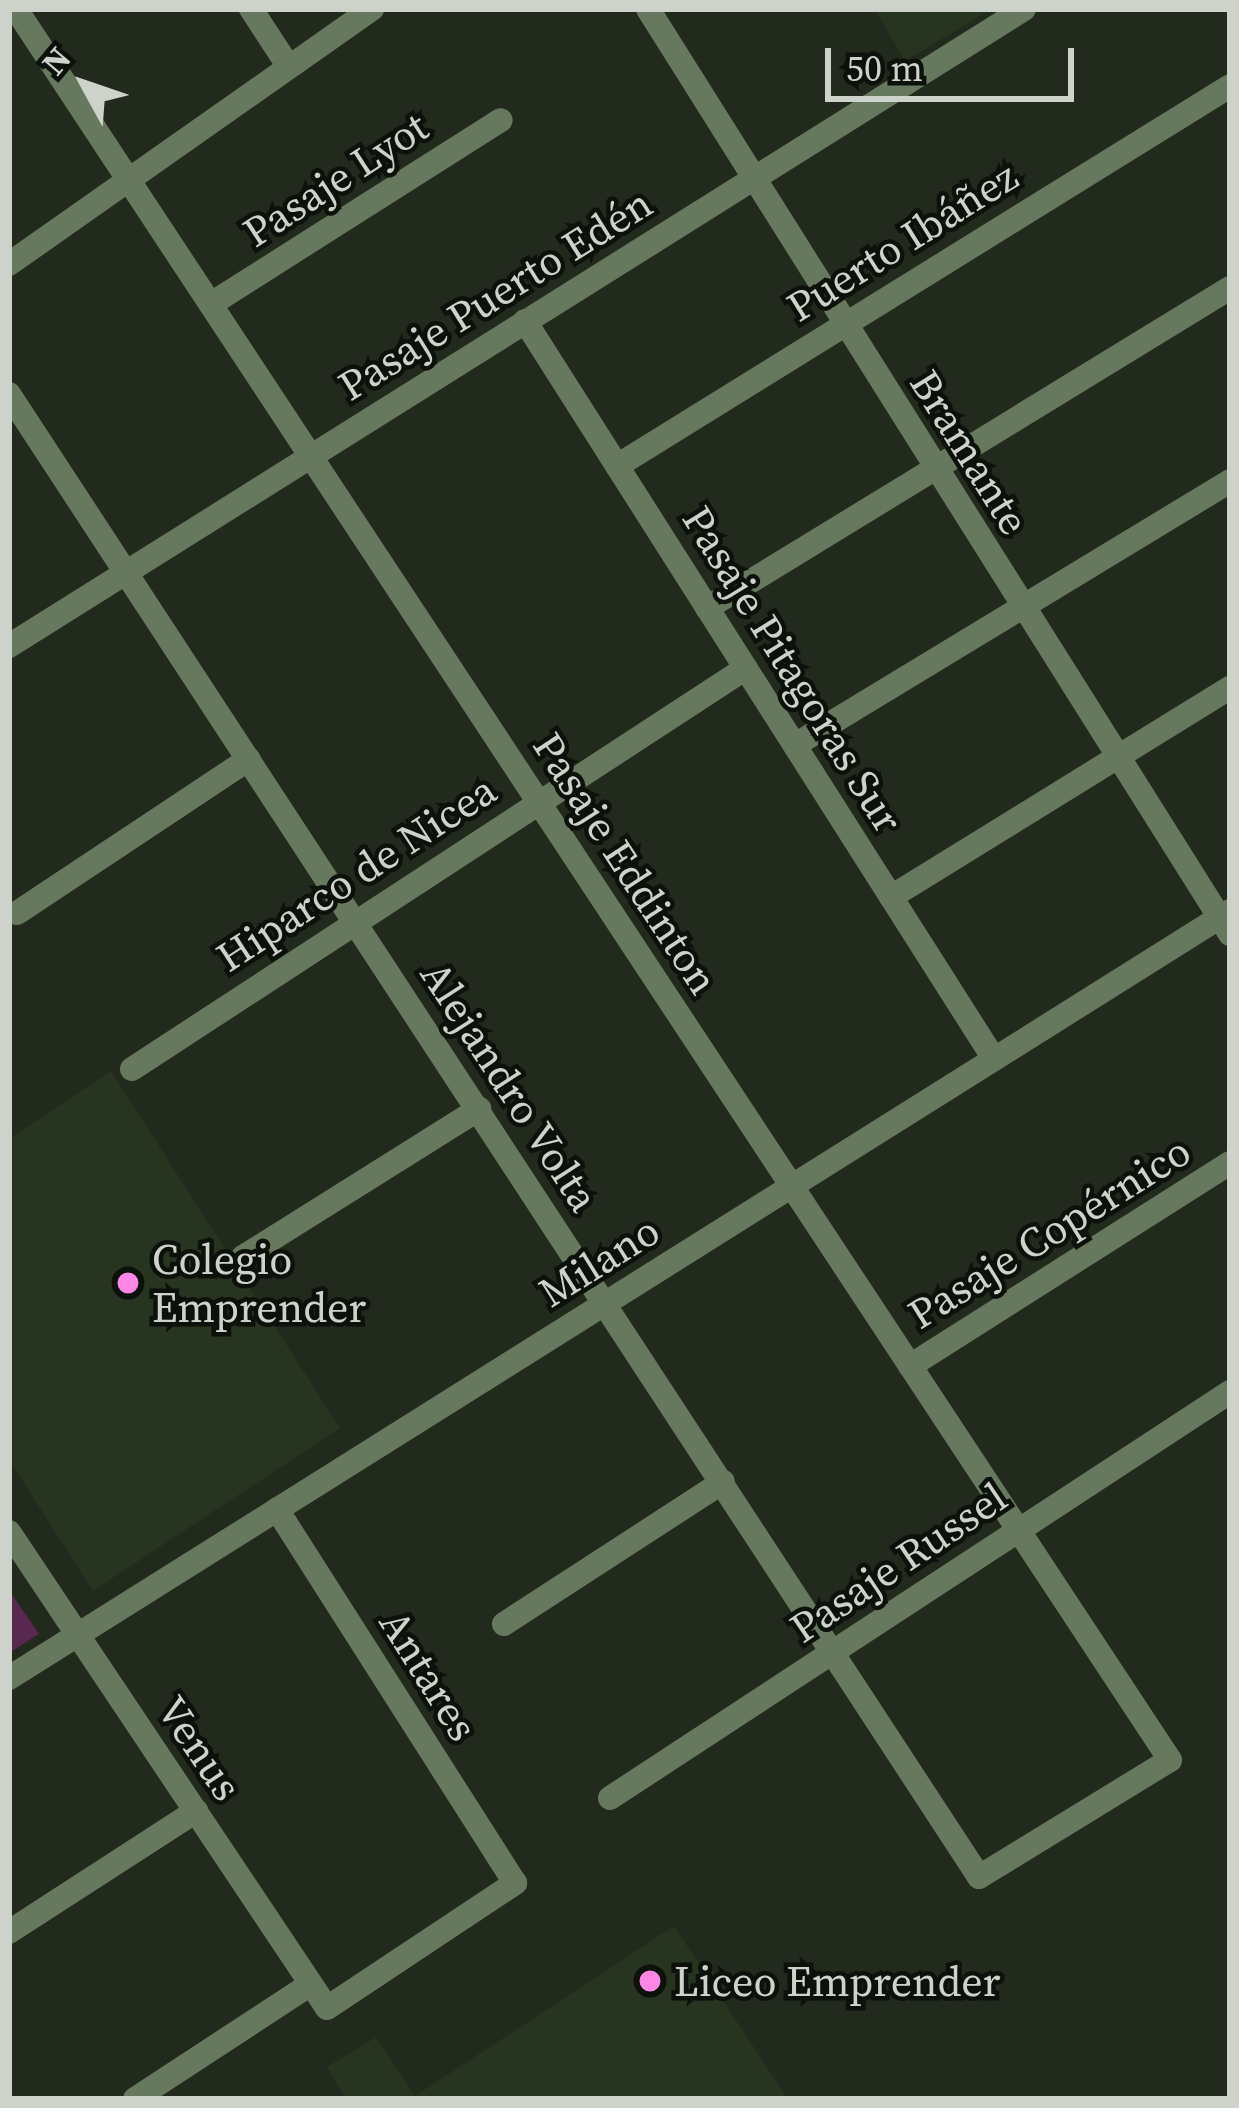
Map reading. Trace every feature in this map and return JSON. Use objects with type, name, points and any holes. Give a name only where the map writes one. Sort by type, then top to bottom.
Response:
[{"type":"street","name":"Pasaje Eddinton","points":[[16,9],[1170,1760]]},
{"type":"street","points":[[251,9],[290,67]]},
{"type":"street","points":[[9,264],[372,9]]},
{"type":"street","name":"Bramante","points":[[648,9],[1022,608],[1227,921]]},
{"type":"street","name":"Pasaje Puerto Edén","points":[[9,646],[1024,9]]},
{"type":"street","name":"Puerto Ibáñez","points":[[617,466],[842,322],[1230,86]]},
{"type":"street","name":"Pasaje Lyot","points":[[211,304],[501,120]]},
{"type":"street","points":[[707,608],[1230,288]]},
{"type":"street","name":"Pasaje Pitagoras Sur","points":[[525,321],[994,1059]]},
{"type":"street","name":"Alejandro Volta","points":[[9,394],[979,1877],[1170,1760]]},
{"type":"street","points":[[795,745],[1230,481]]},
{"type":"street","name":"Hiparco de Nicea","points":[[132,1069],[354,919],[746,668]]},
{"type":"street","points":[[891,897],[1230,688]]},
{"type":"street","points":[[17,913],[249,759]]},
{"type":"street","name":"Milano","points":[[9,1678],[994,1059],[1227,921]]},
{"type":"street","points":[[243,1257],[479,1109]]},
{"type":"street","name":"Pasaje Copérnico","points":[[910,1366],[1230,1163]]},
{"type":"street","name":"Pasaje Russel","points":[[610,1798],[1230,1392]]},
{"type":"street","points":[[504,1624],[723,1482]]},
{"type":"street","name":"Antares","points":[[277,1509],[514,1883],[327,2008]]},
{"type":"street","name":"Venus","points":[[9,1532],[327,2008]]},
{"type":"street","points":[[9,1932],[196,1811]]},
{"type":"street","points":[[134,2099],[311,1984]]},
{"type":"shaded area","points":[[875,9],[992,9],[905,61]]},
{"type":"shaded area","name":"Colegio Emprender","points":[[111,1071],[340,1428],[93,1591],[9,1460],[9,1139]]},
{"type":"shaded area","points":[[9,1590],[39,1634],[9,1653]]},
{"type":"shaded area","name":"Liceo Emprender","points":[[674,1926],[788,2099],[346,2099],[327,2067],[376,2037],[415,2096]]},
{"type":"place","name":"Colegio Emprender","points":[[128,1283]]},
{"type":"place","name":"Liceo Emprender","points":[[650,1981]]}]
